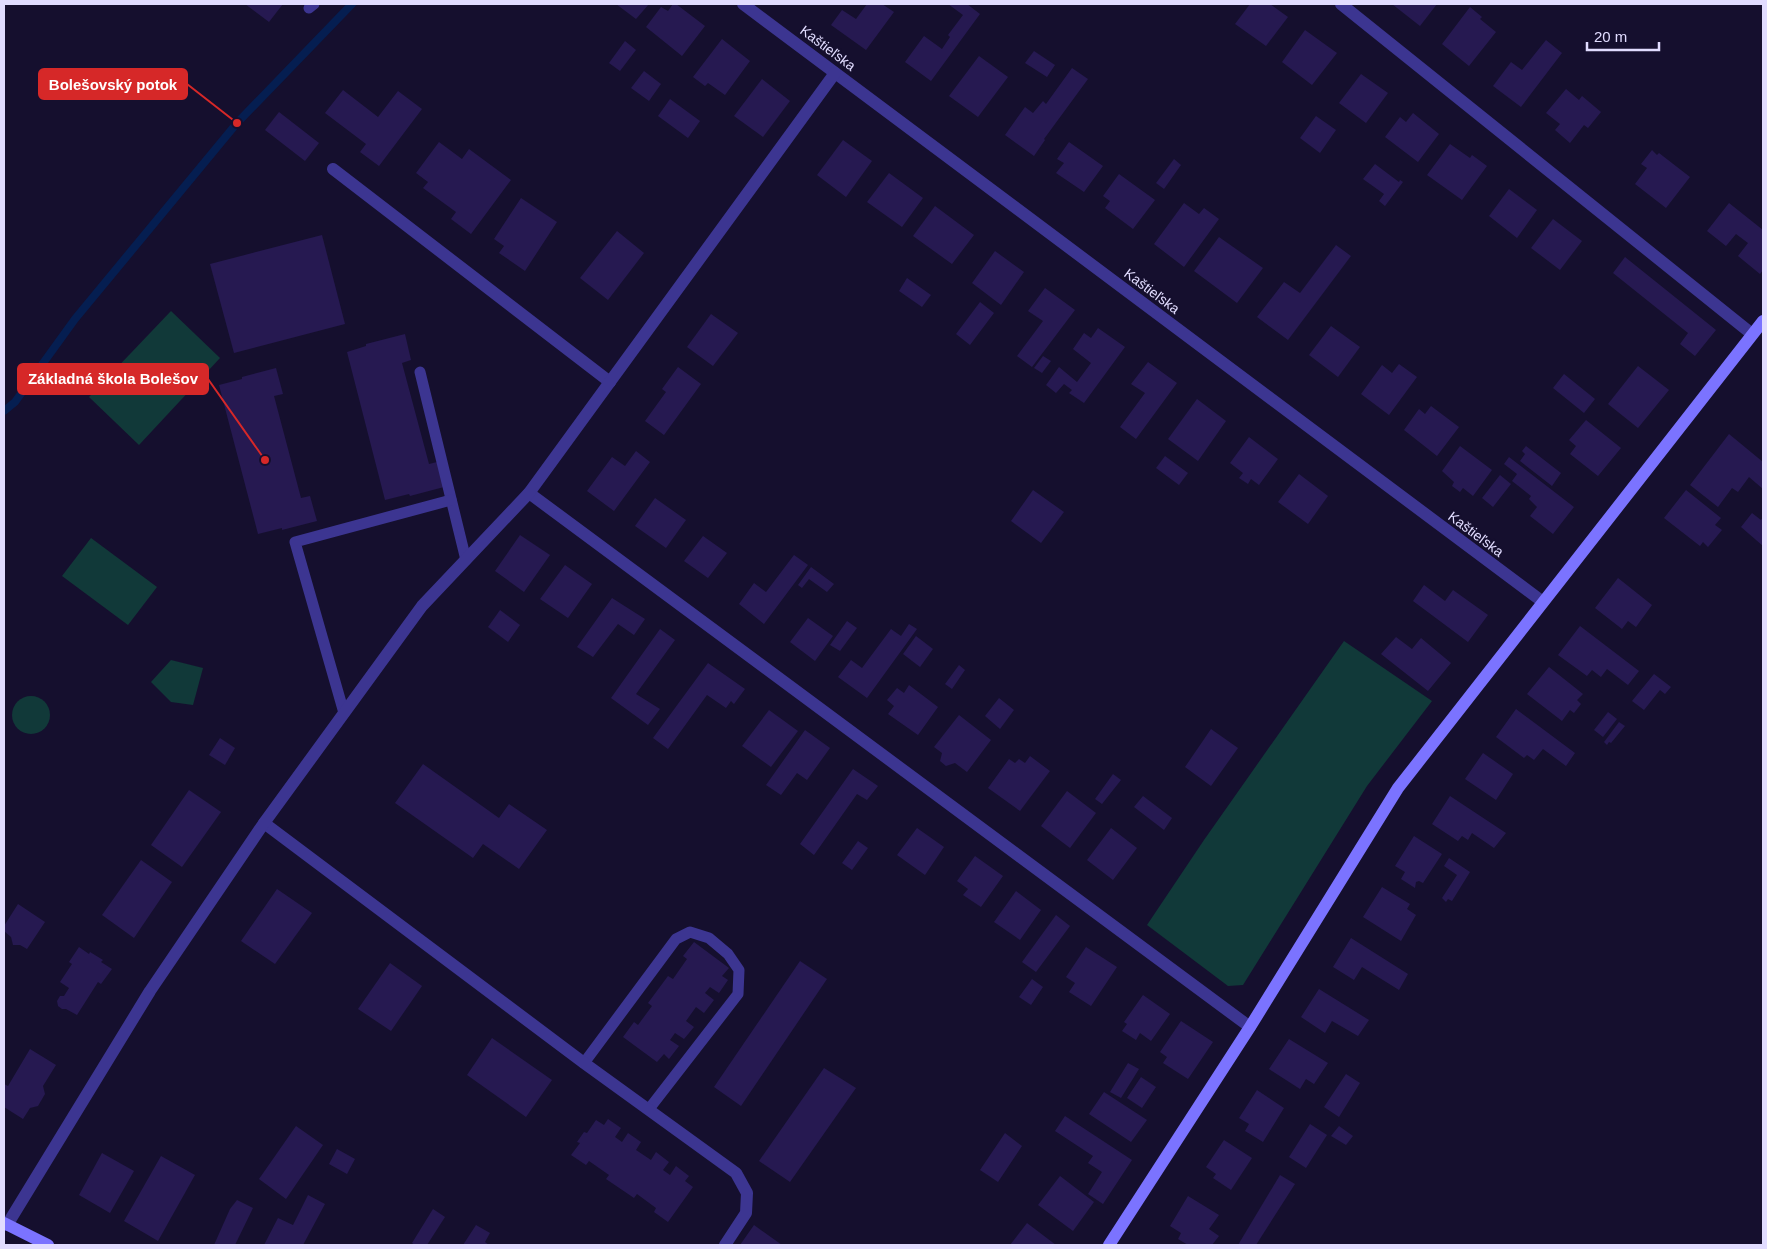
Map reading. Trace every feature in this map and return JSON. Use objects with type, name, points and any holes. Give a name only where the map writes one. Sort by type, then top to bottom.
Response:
[{"type":"street","name":"Kaštieľska","points":[[742,4],[1543,602]]},
{"type":"street","points":[[1340,4],[1752,334]]},
{"type":"street","points":[[48,1245],[5,1224],[150,991],[264,823],[422,606],[529,494],[835,73]]},
{"type":"street","points":[[333,169],[610,382]]},
{"type":"street","points":[[1109,1245],[1250,1027],[1398,788],[1763,321]]},
{"type":"street","points":[[529,494],[1250,1027]]},
{"type":"street","points":[[264,823],[584,1063],[736,1173],[746,1193],[746,1213],[725,1245]]},
{"type":"lane","points":[[420,372],[466,560]]},
{"type":"lane","points":[[344,713],[295,542],[451,500]]},
{"type":"lane","points":[[584,1063],[676,939],[690,932],[709,938],[728,954],[738,970],[738,994],[648,1109]]},
{"type":"green space","points":[[171,311],[220,358],[139,445],[89,397]]},
{"type":"green space","points":[[91,538],[157,587],[128,625],[62,576]]},
{"type":"green space","points":[[1344,641],[1432,701],[1367,786],[1243,985],[1228,986],[1147,925],[1204,840]]},
{"type":"green space","points":[[171,660],[203,668],[193,705],[171,702],[151,682]]},
{"type":"green space","points":[[31,696],[44,702],[50,715],[44,728],[31,734],[18,728],[12,715],[18,702]]},
{"type":"building","points":[[245,4],[283,4],[269,22]]},
{"type":"building","points":[[616,4],[649,4],[636,19]]},
{"type":"building","points":[[673,4],[676,4],[705,26],[682,56],[646,27],[661,7],[668,11]]},
{"type":"building","points":[[867,4],[882,4],[894,12],[866,50],[831,25],[842,10],[856,19]]},
{"type":"building","points":[[948,4],[967,4],[980,14],[931,81],[905,62],[924,36],[942,49],[950,37],[948,35],[963,15]]},
{"type":"building","points":[[1250,4],[1270,4],[1288,17],[1266,46],[1235,24]]},
{"type":"building","points":[[1392,4],[1437,4],[1420,26]]},
{"type":"building","points":[[1470,7],[1482,17],[1480,19],[1496,32],[1469,66],[1442,44]]},
{"type":"building","points":[[1305,30],[1337,53],[1312,85],[1282,62]]},
{"type":"building","points":[[722,39],[750,61],[725,95],[708,83],[705,86],[693,77]]},
{"type":"building","points":[[1546,40],[1562,53],[1521,107],[1493,86],[1511,62],[1522,70]]},
{"type":"building","points":[[625,41],[636,50],[620,71],[609,63]]},
{"type":"building","points":[[1034,51],[1055,65],[1047,77],[1025,63]]},
{"type":"building","points":[[979,56],[1008,77],[978,117],[949,96]]},
{"type":"building","points":[[1072,68],[1088,79],[1044,139],[1034,156],[1005,135],[1025,107],[1033,113],[1043,101],[1046,104]]},
{"type":"building","points":[[644,71],[661,84],[649,101],[631,88]]},
{"type":"building","points":[[1361,74],[1388,93],[1366,123],[1339,103]]},
{"type":"building","points":[[762,79],[790,101],[763,137],[734,116]]},
{"type":"building","points":[[1566,89],[1579,100],[1582,96],[1601,112],[1588,128],[1584,125],[1570,143],[1555,130],[1560,124],[1546,113]]},
{"type":"building","points":[[343,90],[378,117],[398,91],[422,109],[379,166],[360,152],[366,144],[325,113]]},
{"type":"building","points":[[670,99],[700,121],[688,138],[658,116]]},
{"type":"building","points":[[279,112],[319,143],[305,161],[265,130]]},
{"type":"building","points":[[1413,113],[1439,134],[1418,162],[1385,137],[1400,117],[1406,122]]},
{"type":"building","points":[[1316,116],[1336,130],[1320,153],[1300,138]]},
{"type":"building","points":[[843,140],[872,161],[846,197],[817,175]]},
{"type":"building","points":[[439,142],[462,159],[469,149],[511,180],[471,234],[451,219],[456,212],[423,188],[428,182],[416,173]]},
{"type":"building","points":[[1069,142],[1103,166],[1084,192],[1056,173],[1064,163],[1057,159]]},
{"type":"building","points":[[1450,144],[1470,158],[1472,155],[1487,166],[1462,200],[1427,175]]},
{"type":"building","points":[[1652,150],[1657,155],[1659,153],[1690,177],[1666,208],[1635,184],[1647,168],[1641,164]]},
{"type":"building","points":[[1174,159],[1181,165],[1164,189],[1156,183]]},
{"type":"building","points":[[1375,164],[1399,182],[1400,180],[1403,182],[1385,206],[1379,201],[1384,194],[1363,179]]},
{"type":"building","points":[[889,173],[923,198],[902,227],[867,202]]},
{"type":"building","points":[[1119,174],[1155,200],[1133,229],[1105,208],[1110,201],[1103,196]]},
{"type":"building","points":[[1509,189],[1537,210],[1517,238],[1489,216]]},
{"type":"building","points":[[521,198],[557,222],[525,271],[499,253],[504,246],[494,239]]},
{"type":"building","points":[[1184,203],[1199,214],[1204,208],[1219,219],[1184,267],[1154,244]]},
{"type":"building","points":[[1729,203],[1763,230],[1763,270],[1760,274],[1738,256],[1748,243],[1736,234],[1726,246],[1707,231]]},
{"type":"building","points":[[935,206],[974,235],[952,264],[913,236]]},
{"type":"building","points":[[1553,219],[1582,241],[1560,270],[1531,248]]},
{"type":"building","points":[[617,231],[644,253],[608,300],[580,278]]},
{"type":"building","points":[[322,235],[345,324],[234,353],[210,264]]},
{"type":"building","points":[[1219,237],[1263,268],[1237,303],[1194,271]]},
{"type":"building","points":[[1336,245],[1351,256],[1288,340],[1257,317],[1284,282],[1300,293]]},
{"type":"building","points":[[995,251],[1024,272],[1001,305],[972,283]]},
{"type":"building","points":[[1625,257],[1716,330],[1695,356],[1680,344],[1688,333],[1613,273]]},
{"type":"building","points":[[907,278],[931,295],[922,307],[899,291]]},
{"type":"building","points":[[1045,288],[1075,310],[1032,367],[1017,356],[1043,321],[1028,311]]},
{"type":"building","points":[[980,302],[994,313],[970,345],[956,334]]},
{"type":"building","points":[[711,314],[738,333],[713,366],[687,347]]},
{"type":"building","points":[[1331,326],[1360,347],[1338,377],[1309,355]]},
{"type":"building","points":[[1098,328],[1125,347],[1084,403],[1069,393],[1072,390],[1064,384],[1056,393],[1046,385],[1059,367],[1077,382],[1091,363],[1073,349],[1084,333],[1091,338]]},
{"type":"building","points":[[405,334],[411,360],[402,363],[429,464],[437,462],[444,487],[385,500],[347,352],[366,346],[366,344]]},
{"type":"building","points":[[1043,356],[1051,361],[1042,373],[1034,368]]},
{"type":"building","points":[[1148,362],[1177,383],[1136,439],[1120,427],[1145,393],[1131,384]]},
{"type":"building","points":[[1399,364],[1417,377],[1389,415],[1361,394],[1382,365],[1392,373]]},
{"type":"building","points":[[1638,366],[1669,390],[1638,428],[1608,404]]},
{"type":"building","points":[[678,367],[701,384],[664,435],[645,421],[666,392],[662,389]]},
{"type":"building","points":[[276,368],[283,394],[274,396],[301,498],[310,496],[317,521],[258,534],[219,385]]},
{"type":"building","points":[[1564,374],[1595,399],[1584,413],[1553,388]]},
{"type":"building","points":[[1197,399],[1226,421],[1198,461],[1168,439]]},
{"type":"building","points":[[1431,406],[1459,427],[1437,456],[1404,430],[1419,409],[1425,414]]},
{"type":"building","points":[[1586,420],[1621,448],[1598,476],[1570,454],[1576,446],[1569,440]]},
{"type":"building","points":[[1729,434],[1763,462],[1763,489],[1749,477],[1738,492],[1732,488],[1718,507],[1690,485]]},
{"type":"building","points":[[1249,437],[1278,459],[1259,485],[1251,479],[1248,484],[1239,478],[1243,473],[1230,463]]},
{"type":"building","points":[[1460,446],[1492,470],[1473,496],[1463,488],[1460,492],[1452,486],[1454,482],[1442,471]]},
{"type":"building","points":[[1526,446],[1561,473],[1552,486],[1520,461],[1525,454],[1522,451]]},
{"type":"building","points":[[636,451],[650,462],[614,511],[587,491],[612,457],[625,466]]},
{"type":"building","points":[[1165,456],[1188,473],[1179,485],[1156,468]]},
{"type":"building","points":[[1509,457],[1574,507],[1553,534],[1530,516],[1537,507],[1529,499],[1531,496],[1512,481],[1517,474],[1504,464]]},
{"type":"building","points":[[1299,474],[1328,496],[1308,524],[1278,502]]},
{"type":"building","points":[[1500,475],[1511,484],[1493,507],[1482,498]]},
{"type":"building","points":[[1033,490],[1064,512],[1041,543],[1011,521]]},
{"type":"building","points":[[1686,490],[1721,518],[1715,525],[1722,530],[1708,547],[1703,542],[1700,546],[1664,518]]},
{"type":"building","points":[[655,498],[686,520],[666,548],[635,526]]},
{"type":"building","points":[[1752,513],[1761,520],[1763,517],[1763,546],[1741,527]]},
{"type":"building","points":[[520,535],[550,555],[524,592],[495,571]]},
{"type":"building","points":[[703,536],[727,553],[708,578],[684,561]]},
{"type":"building","points":[[794,555],[808,565],[764,624],[739,604],[754,583],[766,592]]},
{"type":"building","points":[[565,565],[592,584],[568,618],[540,599]]},
{"type":"building","points":[[811,567],[834,584],[827,592],[809,579],[802,588],[798,585]]},
{"type":"building","points":[[1618,578],[1652,605],[1636,627],[1628,621],[1622,629],[1595,608]]},
{"type":"building","points":[[1424,585],[1445,601],[1453,590],[1488,615],[1468,642],[1413,601]]},
{"type":"building","points":[[612,598],[645,619],[634,635],[618,624],[593,657],[577,647]]},
{"type":"building","points":[[500,610],[520,625],[508,642],[488,627]]},
{"type":"building","points":[[808,618],[833,636],[815,661],[790,642]]},
{"type":"building","points":[[847,621],[857,628],[840,651],[830,645]]},
{"type":"building","points":[[909,624],[917,629],[867,698],[838,677],[851,660],[862,668],[891,629],[901,636]]},
{"type":"building","points":[[1580,626],[1639,671],[1628,685],[1607,669],[1601,677],[1592,670],[1587,676],[1558,655]]},
{"type":"building","points":[[660,629],[675,640],[636,694],[660,709],[648,725],[611,698]]},
{"type":"building","points":[[916,636],[933,649],[920,667],[903,654]]},
{"type":"building","points":[[1396,637],[1412,649],[1421,638],[1451,663],[1428,691],[1381,654]]},
{"type":"building","points":[[708,663],[745,689],[734,704],[731,701],[726,708],[707,695],[668,749],[653,738]]},
{"type":"building","points":[[959,665],[965,670],[952,689],[945,684]]},
{"type":"building","points":[[1549,667],[1583,694],[1577,700],[1581,704],[1574,713],[1570,710],[1562,721],[1527,694]]},
{"type":"building","points":[[1654,674],[1671,687],[1665,694],[1660,690],[1644,710],[1632,701]]},
{"type":"building","points":[[909,685],[938,707],[918,735],[888,714],[894,706],[887,700],[897,688],[904,693]]},
{"type":"building","points":[[999,698],[1014,710],[1000,729],[985,716]]},
{"type":"building","points":[[1516,709],[1575,753],[1566,766],[1543,749],[1534,760],[1527,755],[1524,758],[1496,737]]},
{"type":"building","points":[[769,710],[798,731],[771,767],[742,746]]},
{"type":"building","points":[[1608,712],[1617,719],[1603,737],[1594,730]]},
{"type":"building","points":[[959,715],[991,740],[967,772],[955,763],[946,766],[940,761],[942,753],[934,747]]},
{"type":"building","points":[[1619,722],[1625,726],[1611,743],[1609,742],[1607,745],[1604,742]]},
{"type":"building","points":[[1211,729],[1238,748],[1211,786],[1185,767]]},
{"type":"building","points":[[805,730],[830,748],[807,780],[797,773],[781,795],[766,785]]},
{"type":"building","points":[[220,738],[235,748],[225,765],[209,755]]},
{"type":"building","points":[[1483,753],[1513,774],[1496,800],[1465,779]]},
{"type":"building","points":[[1030,756],[1050,771],[1020,811],[988,788],[1009,759],[1015,763],[1019,759],[1025,763]]},
{"type":"building","points":[[423,764],[499,818],[509,804],[547,830],[519,869],[483,844],[473,858],[395,803]]},
{"type":"building","points":[[853,769],[878,786],[867,800],[857,794],[814,855],[800,844]]},
{"type":"building","points":[[1113,774],[1121,780],[1102,804],[1095,799]]},
{"type":"building","points":[[189,790],[221,812],[182,867],[151,845]]},
{"type":"building","points":[[1067,791],[1096,813],[1070,848],[1041,826]]},
{"type":"building","points":[[1143,796],[1172,818],[1164,830],[1134,807]]},
{"type":"building","points":[[1450,796],[1506,833],[1494,848],[1472,833],[1468,840],[1462,836],[1458,841],[1432,824]]},
{"type":"building","points":[[917,828],[944,847],[925,875],[897,855]]},
{"type":"building","points":[[1111,828],[1137,848],[1113,880],[1087,860]]},
{"type":"building","points":[[1414,836],[1442,854],[1423,883],[1416,882],[1415,888],[1401,879],[1405,872],[1395,866]]},
{"type":"building","points":[[858,841],[868,848],[852,870],[842,863]]},
{"type":"building","points":[[975,856],[1003,876],[981,907],[963,895],[968,889],[957,881]]},
{"type":"building","points":[[1449,858],[1470,872],[1452,901],[1448,899],[1446,902],[1442,898],[1457,875],[1444,866]]},
{"type":"building","points":[[141,860],[172,882],[134,938],[102,915]]},
{"type":"building","points":[[1382,887],[1410,904],[1407,909],[1416,915],[1401,941],[1363,917]]},
{"type":"building","points":[[277,889],[312,913],[275,964],[241,941]]},
{"type":"building","points":[[1016,891],[1041,910],[1020,940],[994,922]]},
{"type":"building","points":[[18,904],[45,922],[27,949],[20,945],[13,945],[11,937],[4,931],[4,926]]},
{"type":"building","points":[[1056,915],[1070,926],[1036,972],[1022,962]]},
{"type":"building","points":[[1351,938],[1408,974],[1399,990],[1362,967],[1354,980],[1333,967]]},
{"type":"building","points":[[694,942],[729,968],[722,976],[728,980],[719,993],[710,987],[705,993],[714,1000],[704,1013],[696,1007],[686,1021],[694,1027],[684,1039],[675,1033],[670,1040],[679,1046],[669,1059],[664,1054],[657,1062],[623,1037],[634,1022],[638,1025],[652,1006],[648,1003],[668,976],[673,979],[687,959],[683,956]]},
{"type":"building","points":[[79,947],[103,960],[101,962],[112,969],[101,984],[98,982],[77,1015],[62,1009],[58,1006],[57,1001],[60,996],[64,996],[69,988],[60,982],[72,964],[69,962]]},
{"type":"building","points":[[1086,947],[1117,967],[1091,1006],[1069,992],[1075,983],[1066,977]]},
{"type":"building","points":[[800,961],[827,979],[741,1106],[714,1087]]},
{"type":"building","points":[[390,963],[422,986],[391,1031],[358,1009]]},
{"type":"building","points":[[1032,979],[1043,987],[1031,1005],[1019,997]]},
{"type":"building","points":[[1319,989],[1369,1020],[1358,1036],[1332,1021],[1325,1033],[1301,1017]]},
{"type":"building","points":[[1143,995],[1170,1014],[1151,1041],[1140,1033],[1136,1040],[1122,1031],[1127,1024],[1124,1022]]},
{"type":"building","points":[[1181,1021],[1213,1042],[1188,1079],[1163,1063],[1167,1057],[1160,1052]]},
{"type":"building","points":[[492,1038],[552,1080],[526,1117],[467,1075]]},
{"type":"building","points":[[1289,1039],[1328,1063],[1314,1084],[1306,1079],[1300,1089],[1269,1069]]},
{"type":"building","points":[[30,1049],[56,1065],[43,1086],[45,1094],[38,1106],[30,1108],[23,1119],[4,1107],[4,1084],[8,1086]]},
{"type":"building","points":[[1128,1063],[1139,1069],[1121,1098],[1110,1092]]},
{"type":"building","points":[[824,1068],[856,1088],[790,1182],[759,1161]]},
{"type":"building","points":[[1346,1074],[1360,1083],[1339,1117],[1324,1107]]},
{"type":"building","points":[[1141,1077],[1156,1087],[1142,1108],[1127,1098]]},
{"type":"building","points":[[1257,1090],[1284,1108],[1263,1142],[1245,1131],[1249,1124],[1239,1118]]},
{"type":"building","points":[[1104,1092],[1147,1120],[1131,1142],[1089,1114]]},
{"type":"building","points":[[1065,1116],[1132,1160],[1103,1204],[1088,1194],[1102,1172],[1088,1163],[1093,1156],[1055,1131]]},
{"type":"building","points":[[608,1119],[621,1128],[615,1137],[622,1142],[628,1133],[641,1142],[636,1150],[651,1160],[656,1152],[669,1162],[663,1170],[670,1175],[676,1166],[689,1176],[685,1181],[693,1187],[668,1222],[654,1212],[656,1208],[637,1194],[634,1198],[606,1179],[609,1175],[589,1161],[586,1165],[571,1155],[580,1143],[577,1142],[584,1132],[587,1133],[596,1120],[604,1125]]},
{"type":"building","points":[[1310,1124],[1327,1135],[1306,1168],[1289,1157]]},
{"type":"building","points":[[296,1126],[323,1145],[286,1199],[259,1179]]},
{"type":"building","points":[[1339,1126],[1353,1136],[1346,1145],[1331,1136]]},
{"type":"building","points":[[1005,1133],[1022,1146],[998,1182],[980,1170]]},
{"type":"building","points":[[1224,1140],[1252,1158],[1231,1190],[1213,1178],[1216,1174],[1206,1167]]},
{"type":"building","points":[[337,1149],[355,1159],[347,1174],[329,1164]]},
{"type":"building","points":[[102,1153],[134,1171],[110,1213],[79,1195]]},
{"type":"building","points":[[161,1156],[195,1175],[158,1241],[124,1221]]},
{"type":"building","points":[[1280,1175],[1295,1184],[1256,1245],[1238,1245]]},
{"type":"building","points":[[1060,1176],[1094,1202],[1073,1231],[1038,1205]]},
{"type":"building","points":[[308,1195],[325,1204],[303,1245],[264,1245],[278,1218],[293,1225]]},
{"type":"building","points":[[1188,1196],[1219,1215],[1209,1229],[1219,1236],[1212,1245],[1188,1245],[1178,1239],[1181,1233],[1170,1226]]},
{"type":"building","points":[[237,1200],[253,1208],[235,1245],[214,1245],[230,1209]]},
{"type":"building","points":[[433,1209],[445,1217],[427,1245],[415,1245],[412,1243]]},
{"type":"building","points":[[1027,1223],[1056,1245],[1010,1245]]},
{"type":"building","points":[[476,1225],[490,1233],[485,1242],[489,1245],[463,1245]]},
{"type":"building","points":[[754,1225],[782,1245],[740,1245]]},
{"type":"waterway","points":[[4,411],[15,402],[75,319],[237,123],[352,4]]},
{"type":"place","name":"Bolešovský potok","points":[[237,123]]},
{"type":"place","name":"Základná škola Bolešov","points":[[265,460]]}]
